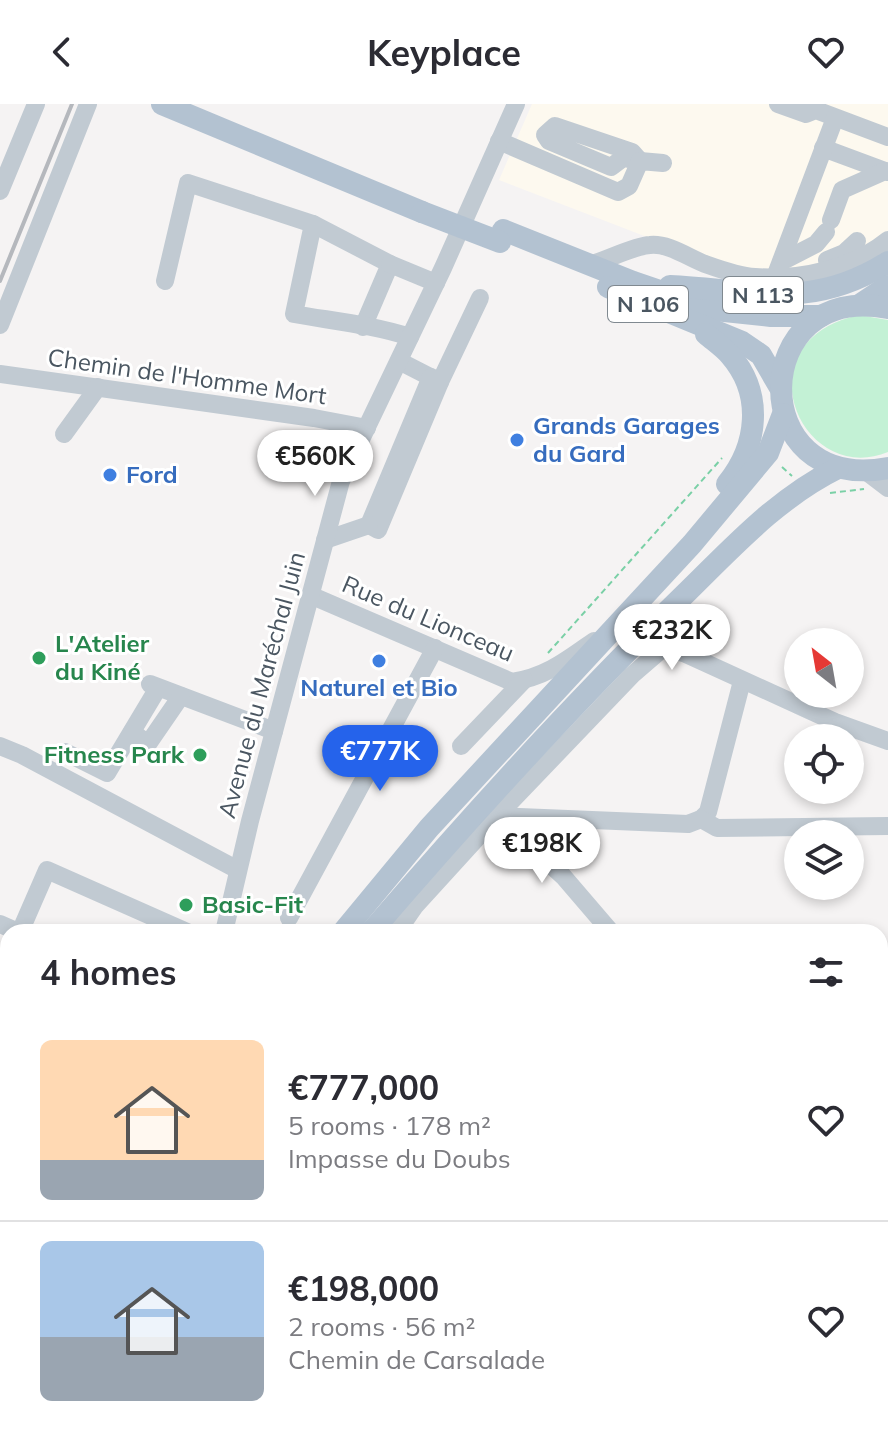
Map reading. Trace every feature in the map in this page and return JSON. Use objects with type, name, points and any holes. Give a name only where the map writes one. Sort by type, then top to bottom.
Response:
[{"type":"main road","name":"N 106","points":[[162,104],[502,236],[696,325],[742,342],[761,355],[779,386]]},
{"type":"main road","name":"N 106","points":[[193,104],[424,206]]},
{"type":"main road","name":"N 106","points":[[502,236],[592,264],[633,282],[715,310],[771,316],[821,316]]},
{"type":"main road","name":"N 113","points":[[633,282],[761,296],[800,294],[856,280],[888,262]]},
{"type":"main road","points":[[861,304],[888,286]]},
{"type":"main road","points":[[878,480],[838,468],[815,457],[794,436],[783,414],[779,386],[786,357],[798,335],[821,316],[861,304],[888,308]]},
{"type":"main road","points":[[692,544],[704,514],[737,471],[751,441],[755,419],[751,393],[742,372],[730,354],[696,325]]},
{"type":"main road","points":[[350,924],[429,828],[610,629],[692,544],[768,453],[783,414]]},
{"type":"main road","points":[[378,924],[623,655],[762,519],[802,487],[838,468]]},
{"type":"street","points":[[0,191],[36,104]]},
{"type":"street","points":[[0,325],[88,104]]},
{"type":"street","name":"Avenue du Maréchal Juin","points":[[226,924],[341,481],[436,283],[516,104]]},
{"type":"street","points":[[778,104],[806,114],[816,110],[888,137]]},
{"type":"street","points":[[778,269],[835,118]]},
{"type":"street","points":[[499,141],[618,192],[629,186],[640,161],[663,163]]},
{"type":"street","points":[[823,148],[886,172]]},
{"type":"street","points":[[778,269],[816,244],[828,226],[842,190],[886,172]]},
{"type":"street","points":[[165,281],[182,177],[313,224],[390,264],[436,283]]},
{"type":"street","points":[[313,224],[294,314],[388,329],[410,337]]},
{"type":"street","points":[[778,269],[830,270],[853,261],[888,240]]},
{"type":"street","points":[[592,264],[651,245],[753,277],[829,260],[844,253],[857,241]]},
{"type":"street","points":[[363,327],[390,264]]},
{"type":"street","points":[[325,540],[369,525],[436,379],[480,298]]},
{"type":"street","points":[[399,361],[436,379]]},
{"type":"street","name":"Chemin de l'Homme Mort","points":[[0,374],[367,428]]},
{"type":"street","points":[[64,434],[98,387]]},
{"type":"street","name":"Rue du Lionceau","points":[[310,595],[512,682],[554,670],[610,629]]},
{"type":"street","points":[[289,918],[435,648]]},
{"type":"street","points":[[403,924],[415,906],[497,816],[632,675],[661,650],[667,648],[686,654],[835,722],[888,741]]},
{"type":"street","points":[[461,746],[524,680]]},
{"type":"street","points":[[497,816],[688,824],[701,819],[708,812],[742,681]]},
{"type":"street","points":[[65,752],[107,773],[132,732],[153,685],[274,731]]},
{"type":"street","points":[[132,732],[148,744],[181,696]]},
{"type":"street","points":[[0,746],[238,870]]},
{"type":"street","points":[[497,816],[563,876],[604,924]]},
{"type":"street","points":[[701,819],[717,828],[888,826]]},
{"type":"street","points":[[23,924],[47,870],[169,924]]},
{"type":"path","points":[[783,468],[794,479]]},
{"type":"path","points":[[826,493],[878,480]]},
{"type":"shaded area","points":[[532,104],[888,104],[888,233],[833,264],[755,273],[691,254],[499,180]]},
{"type":"green space","points":[[859,315],[888,320],[888,452],[857,458],[829,449],[808,431],[795,407],[792,379],[800,352],[822,330]]},
{"type":"railway","points":[[0,281],[72,104]]},
{"type":"place","name":"Grands Garages du Gard","points":[[517,440]]},
{"type":"place","name":"Ford","points":[[110,475]]},
{"type":"place","name":"L'Atelier du Kiné","points":[[39,658]]},
{"type":"place","name":"Naturel et Bio","points":[[379,661]]},
{"type":"place","name":"Fitness Park","points":[[200,755]]},
{"type":"place","name":"Basic-Fit","points":[[186,905]]}]
